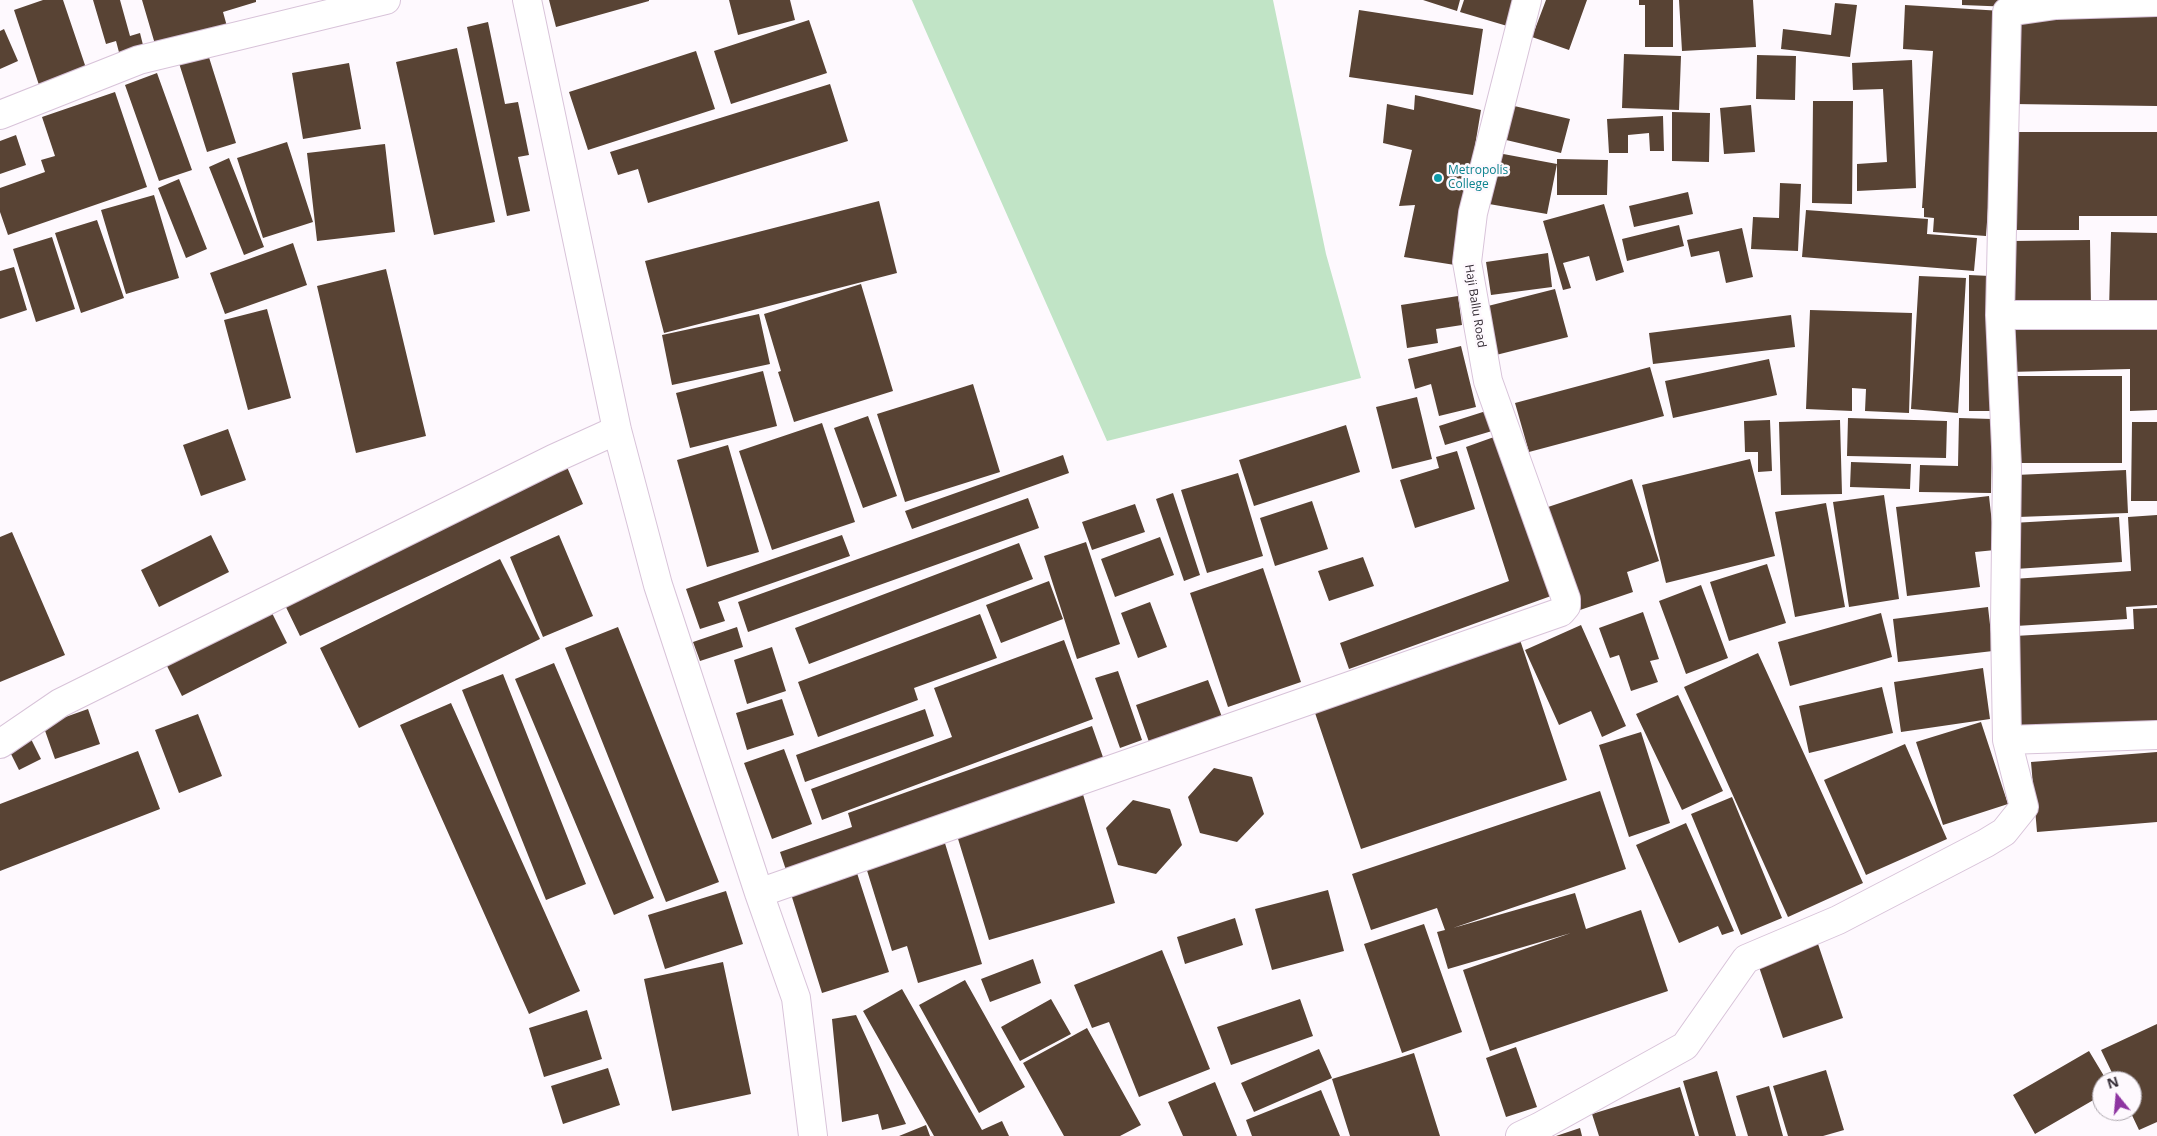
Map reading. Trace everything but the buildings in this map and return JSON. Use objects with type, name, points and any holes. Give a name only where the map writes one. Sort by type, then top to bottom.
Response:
[{"type":"street","points":[[0,115],[139,60],[386,0]]},
{"type":"street","points":[[527,0],[617,430],[658,585],[759,894],[796,998],[813,1136]]},
{"type":"street","name":"Haji Ballu Road","points":[[759,894],[1561,612],[1566,606],[1566,599],[1488,381],[1467,262],[1473,213],[1527,0]]},
{"type":"street","points":[[1520,1136],[1685,1046],[1746,959],[1838,920],[2004,832],[2024,807],[2007,740],[2005,621],[2007,468],[2000,315],[2007,12],[2056,5],[2157,2]]},
{"type":"street","points":[[2000,315],[2157,315]]},
{"type":"street","points":[[0,744],[60,703],[553,458],[617,430]]},
{"type":"street","points":[[2007,740],[2157,735]]},
{"type":"green space","points":[[912,0],[1273,0],[1326,254],[1361,378],[1107,441]]},
{"type":"place","name":"Metropolis College","points":[[1438,178]]}]
